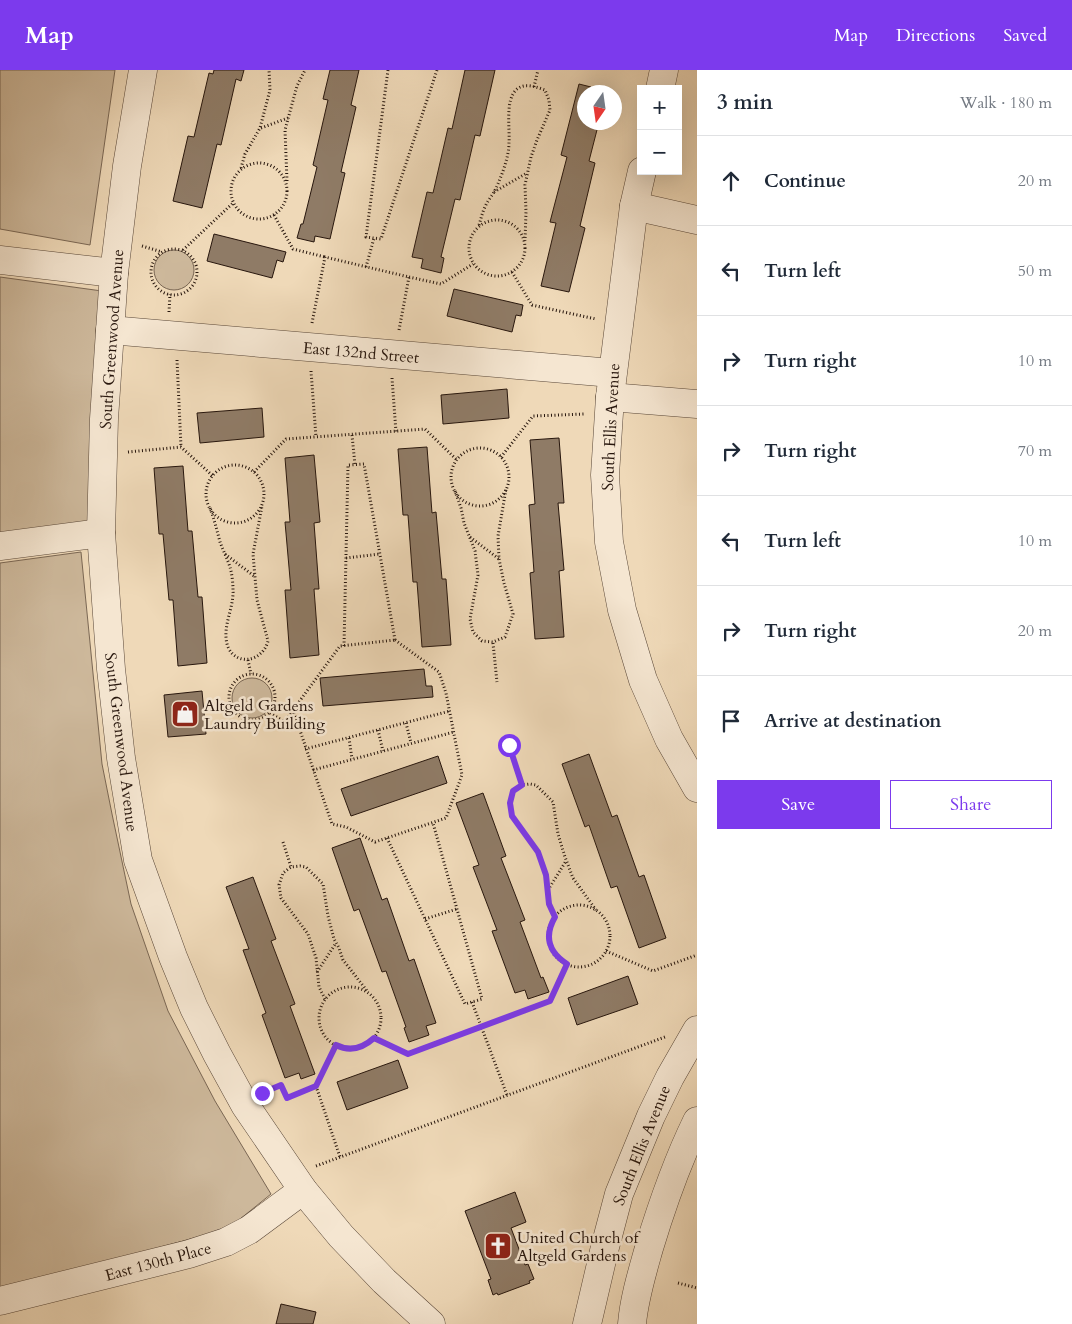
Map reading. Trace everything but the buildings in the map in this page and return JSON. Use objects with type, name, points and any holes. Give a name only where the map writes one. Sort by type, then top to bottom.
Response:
[{"type":"street","name":"South Greenwood Avenue","points":[[143,70],[127,166],[114,273],[104,419],[101,534],[111,669],[121,758],[138,860],[173,957],[191,999],[217,1054],[245,1105],[307,1179],[341,1236],[384,1281],[431,1324]]},
{"type":"street","points":[[661,85],[664,70]]},
{"type":"street","name":"South Ellis Avenue","points":[[641,175],[634,206],[604,395],[605,475],[609,542],[622,610],[643,680],[668,739],[697,788]]},
{"type":"street","points":[[634,206],[697,220]]},
{"type":"street","points":[[0,260],[114,273]]},
{"type":"street","name":"East 132nd Street","points":[[110,330],[604,395],[697,404]]},
{"type":"street","points":[[0,546],[101,534]]},
{"type":"street","name":"South Ellis Avenue","points":[[587,1324],[619,1194],[651,1116],[670,1077],[684,1032]]},
{"type":"street","points":[[632,1324],[642,1270],[656,1224],[672,1176],[697,1121]]},
{"type":"street","name":"East 130th Place","points":[[0,1302],[189,1254],[226,1242],[249,1230],[307,1179]]},
{"type":"path","points":[[241,169],[245,154],[260,128],[270,90],[270,70]]},
{"type":"path","points":[[287,184],[277,168],[259,162],[250,164],[236,174],[232,181],[231,196],[233,203],[242,214],[261,220],[281,210],[286,202],[288,193],[285,130],[297,86],[305,70]]},
{"type":"path","points":[[388,70],[366,237],[380,239],[437,70]]},
{"type":"path","points":[[534,86],[538,70]]},
{"type":"path","points":[[479,226],[484,208],[494,193],[504,167],[510,144],[509,117],[511,98],[516,90],[524,86],[534,86],[545,90],[550,110],[531,157],[525,185],[526,250],[523,259],[512,272],[505,275],[491,276],[473,264],[468,248],[473,232],[479,226],[487,221],[497,219],[514,225],[521,232],[525,241]]},
{"type":"path","points":[[260,128],[288,118]]},
{"type":"path","points":[[494,193],[528,172]]},
{"type":"path","points":[[183,250],[233,203]]},
{"type":"path","points":[[274,215],[293,249],[366,267],[441,284],[473,264]]},
{"type":"path","points":[[366,267],[374,238]]},
{"type":"path","points":[[139,246],[162,252]]},
{"type":"path","points":[[170,248],[183,250],[196,262],[197,278],[191,288],[175,295],[164,293],[158,289],[151,272],[154,259],[162,252],[170,248]]},
{"type":"path","points":[[312,324],[326,257]]},
{"type":"path","points":[[512,272],[532,305],[603,321]]},
{"type":"path","points":[[399,332],[409,277]]},
{"type":"path","points":[[176,351],[181,447],[213,476]]},
{"type":"path","points":[[311,370],[316,437]]},
{"type":"path","points":[[392,376],[396,432]]},
{"type":"path","points":[[501,457],[533,416],[604,395]]},
{"type":"path","points":[[254,472],[286,440],[425,429],[457,460]]},
{"type":"path","points":[[352,435],[355,465]]},
{"type":"path","points":[[125,452],[181,447]]},
{"type":"path","points":[[455,491],[475,551],[478,575],[470,619],[474,632],[482,641],[492,642],[500,640],[505,636],[513,614],[499,559],[498,536],[509,476],[501,457],[490,450],[478,448],[466,452],[457,460],[452,472],[452,485],[460,498],[468,503],[477,506],[486,505],[494,502],[506,489]]},
{"type":"path","points":[[344,646],[348,465],[364,464],[395,640]]},
{"type":"path","points":[[233,465],[248,468],[254,472],[264,490],[253,554],[257,600],[268,641],[261,654],[248,660],[238,658],[229,649],[225,636],[233,592],[230,568],[206,494],[207,487],[213,476],[220,470],[233,465]]},
{"type":"path","points":[[210,508],[223,520],[232,523],[250,519],[257,514],[262,506]]},
{"type":"path","points":[[469,536],[499,559]]},
{"type":"path","points":[[225,554],[255,576]]},
{"type":"path","points":[[346,558],[380,554]]},
{"type":"path","points":[[281,729],[293,710],[340,646],[395,640],[439,672],[446,693],[462,775],[446,818],[375,842],[346,828],[332,824],[293,710]]},
{"type":"path","points":[[492,642],[496,682]]},
{"type":"path","points":[[248,660],[251,674]]},
{"type":"path","points":[[251,674],[266,678],[275,692],[275,703],[270,712],[256,720],[245,720],[236,714],[230,705],[228,694],[232,684],[240,677],[251,674]]},
{"type":"path","points":[[305,749],[450,711]]},
{"type":"path","points":[[270,712],[285,722]]},
{"type":"path","points":[[406,723],[411,743]]},
{"type":"path","points":[[378,730],[383,751]]},
{"type":"path","points":[[312,770],[454,732]]},
{"type":"path","points":[[349,738],[352,759]]},
{"type":"path","points":[[509,745],[522,785]]},
{"type":"path","points":[[555,917],[549,904],[546,875],[538,852],[512,816],[510,803],[513,791],[522,785],[536,785],[554,802],[558,834],[573,878],[596,910],[603,916],[609,928],[610,942],[606,951],[599,959],[587,965],[574,966],[560,960],[550,947],[549,939],[549,931],[555,917],[562,910],[570,906],[580,905],[596,910]]},
{"type":"path","points":[[387,838],[465,1004],[482,999],[433,823]]},
{"type":"path","points":[[283,842],[292,867]]},
{"type":"path","points":[[548,890],[566,861]]},
{"type":"path","points":[[324,999],[319,987],[316,958],[308,934],[281,898],[279,885],[283,874],[292,867],[306,867],[323,884],[328,916],[343,960],[374,997],[380,1010],[378,1032],[374,1038],[362,1047],[347,1049],[327,1039],[320,1027],[318,1017],[324,999],[331,992],[350,986],[368,992]]},
{"type":"path","points":[[425,919],[457,908]]},
{"type":"path","points":[[317,972],[336,943]]},
{"type":"path","points":[[606,951],[653,970],[697,955]]},
{"type":"path","points":[[374,1038],[408,1054],[550,1001],[567,964]]},
{"type":"path","points":[[472,1002],[507,1095]]},
{"type":"path","points":[[307,1179],[340,1157],[684,1032]]},
{"type":"path","points":[[262,1093],[281,1085],[287,1098],[316,1086],[336,1045]]},
{"type":"path","points":[[316,1086],[340,1157]]},
{"type":"path","points":[[678,1283],[697,1288]]},
{"type":"shaded area","points":[[0,70],[115,70],[90,245],[0,229]]},
{"type":"shaded area","points":[[178,250],[185,253],[191,259],[194,270],[193,278],[185,287],[178,290],[170,290],[163,287],[155,278],[154,266],[157,259],[166,251]]},
{"type":"shaded area","points":[[0,277],[102,291],[88,523],[0,533]]},
{"type":"shaded area","points":[[81,552],[102,764],[131,904],[168,1011],[215,1101],[271,1194],[234,1224],[205,1235],[0,1291],[0,563]]},
{"type":"shaded area","points":[[256,678],[263,681],[269,687],[272,698],[271,706],[263,715],[256,718],[248,718],[241,715],[233,706],[232,694],[235,687],[244,679]]},
{"type":"place","name":"Altgeld Gardens Laundry Building","points":[[185,714]]},
{"type":"place","name":"United Church of Altgeld Gardens","points":[[498,1246]]},
{"type":"route","points":[[262,1093],[281,1085],[287,1098],[316,1086],[336,1045],[347,1049],[362,1047],[374,1038],[408,1054],[550,1001],[567,964],[554,954],[550,947],[549,931],[555,917],[549,904],[546,875],[538,852],[512,816],[510,803],[513,791],[522,785],[509,745]]}]
